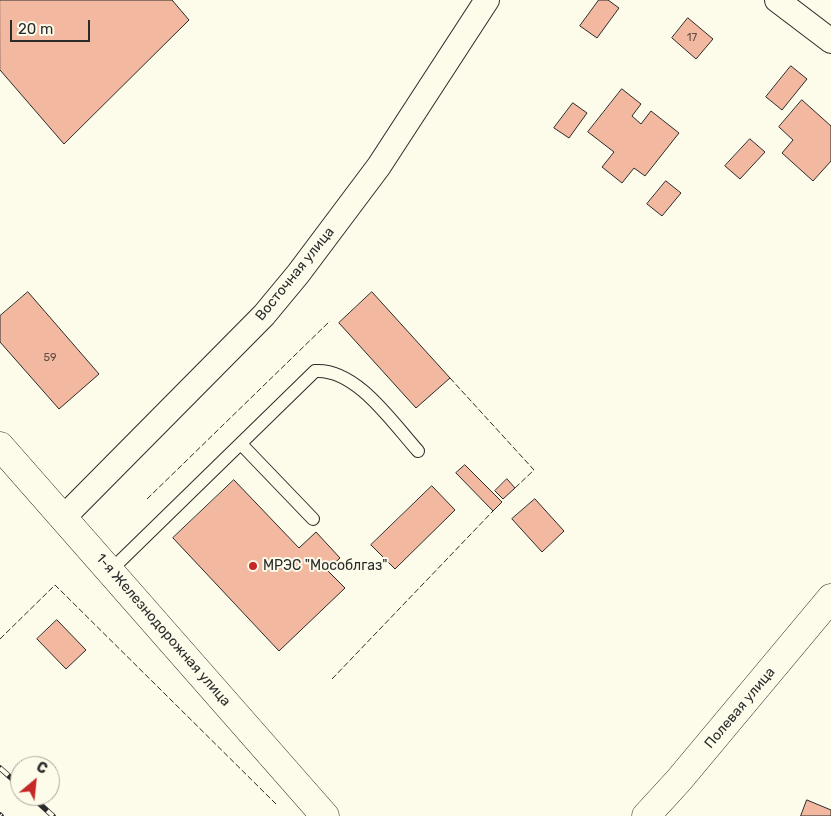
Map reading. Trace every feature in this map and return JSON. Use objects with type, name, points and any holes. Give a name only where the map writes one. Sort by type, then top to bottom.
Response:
[{"type":"main road","name":"1-я Железнодорожная улица","points":[[0,446],[111,570],[325,816]]},
{"type":"main road","name":"Полевая улица","points":[[646,816],[679,780],[831,598]]},
{"type":"street","name":"Восточная улица","points":[[64,517],[264,315],[298,274],[379,166],[487,0]]},
{"type":"street","points":[[777,0],[831,42]]},
{"type":"lane","points":[[111,570],[315,371],[328,370],[343,376],[356,385],[418,451]]},
{"type":"lane","points":[[241,444],[313,519]]},
{"type":"building","points":[[0,0],[172,0],[189,20],[64,144],[0,70]]},
{"type":"building","points":[[599,0],[608,0],[619,8],[597,38],[580,26]]},
{"type":"building","points":[[688,18],[713,39],[696,59],[672,38]]},
{"type":"building","points":[[791,66],[807,79],[782,110],[766,97]]},
{"type":"building","points":[[622,89],[641,104],[632,116],[641,124],[651,111],[679,133],[645,176],[634,168],[622,183],[602,167],[614,152],[588,132]]},
{"type":"building","points":[[802,100],[831,126],[831,161],[813,181],[782,153],[793,140],[779,127]]},
{"type":"building","points":[[573,103],[587,113],[569,138],[554,128]]},
{"type":"building","points":[[750,139],[765,152],[740,179],[725,166]]},
{"type":"building","points":[[666,181],[681,193],[662,216],[647,204]]},
{"type":"building","points":[[28,292],[99,374],[59,409],[0,342],[0,316]]},
{"type":"building","points":[[372,292],[450,378],[416,408],[339,323]]},
{"type":"building","points":[[465,465],[502,502],[493,511],[456,473]]},
{"type":"building","points":[[507,479],[515,488],[503,499],[495,491]]},
{"type":"building","points":[[234,480],[299,548],[316,532],[340,558],[327,570],[345,588],[279,651],[173,538]]},
{"type":"building","points":[[432,486],[455,510],[395,569],[371,545]]},
{"type":"building","points":[[535,499],[564,531],[542,552],[512,519]]},
{"type":"building","points":[[57,620],[86,650],[66,669],[37,639]]},
{"type":"building","points":[[807,800],[831,810],[831,816],[801,816]]},
{"type":"railway","points":[[0,768],[10,777]]},
{"type":"railway","points":[[42,806],[53,816]]},
{"type":"fence","points":[[147,499],[330,321]]},
{"type":"fence","points":[[450,378],[534,470],[515,488]]},
{"type":"fence","points":[[332,679],[493,511]]},
{"type":"fence","points":[[0,639],[55,585],[276,804]]},
{"type":"place","name":"МРЭС \"Мособлгаз\"","points":[[253,566]]}]
